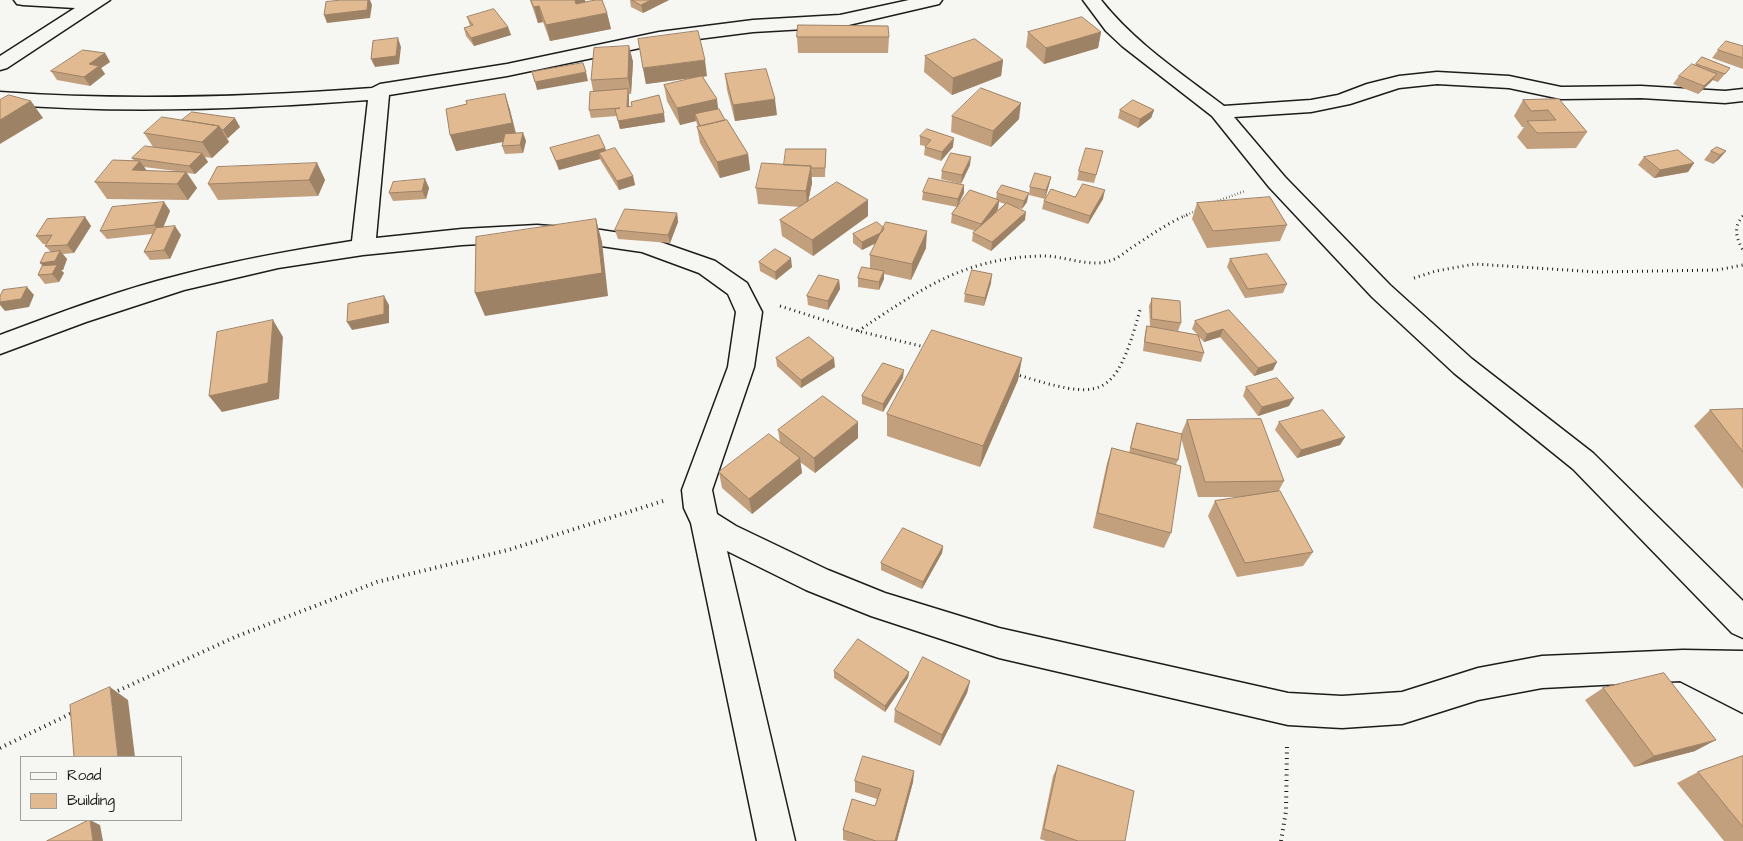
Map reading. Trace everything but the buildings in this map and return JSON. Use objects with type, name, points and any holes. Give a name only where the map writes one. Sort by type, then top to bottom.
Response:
[{"type":"street","points":[[23,0],[97,2]]},
{"type":"street","points":[[0,98],[65,104],[151,106],[379,93],[380,90],[506,70],[659,38],[753,26],[840,21],[933,0]]},
{"type":"street","points":[[1092,0],[1129,42],[1219,112],[1277,182],[1381,291],[1463,366],[1583,461],[1743,624]]},
{"type":"street","points":[[0,64],[97,2]]},
{"type":"street","points":[[1219,112],[1311,106],[1343,100],[1374,88],[1399,82],[1437,78],[1509,82],[1561,93],[1641,92],[1725,97],[1743,95]]},
{"type":"street","points":[[362,247],[379,93]]},
{"type":"street","points":[[0,345],[77,316],[180,283],[278,260],[362,247],[462,237],[537,233],[601,238],[646,245],[707,267],[738,289],[749,312],[740,368],[697,490],[699,508],[706,523],[776,841]]},
{"type":"street","points":[[706,523],[725,535],[817,580],[891,609],[999,643],[1288,709],[1342,712],[1402,708],[1478,684],[1542,672],[1683,666],[1743,666]]},
{"type":"street","points":[[1683,666],[1743,697]]},
{"type":"path","points":[[1209,205],[1277,182]]},
{"type":"path","points":[[858,331],[933,284],[965,269],[999,259],[1045,256],[1103,263],[1112,260],[1175,220],[1201,208]]},
{"type":"path","points":[[1743,216],[1738,221],[1735,231],[1737,241],[1743,250]]},
{"type":"path","points":[[1381,291],[1419,276],[1472,263],[1498,263],[1571,271],[1606,272],[1717,269],[1743,265]]},
{"type":"path","points":[[738,289],[817,320],[931,348]]},
{"type":"path","points":[[1009,372],[1078,392],[1094,391],[1106,387],[1118,374],[1128,355],[1140,310]]},
{"type":"path","points":[[108,696],[236,637],[308,607],[368,585],[508,550],[697,490]]},
{"type":"path","points":[[0,748],[81,708]]},
{"type":"path","points":[[1281,841],[1286,811],[1288,709]]}]
